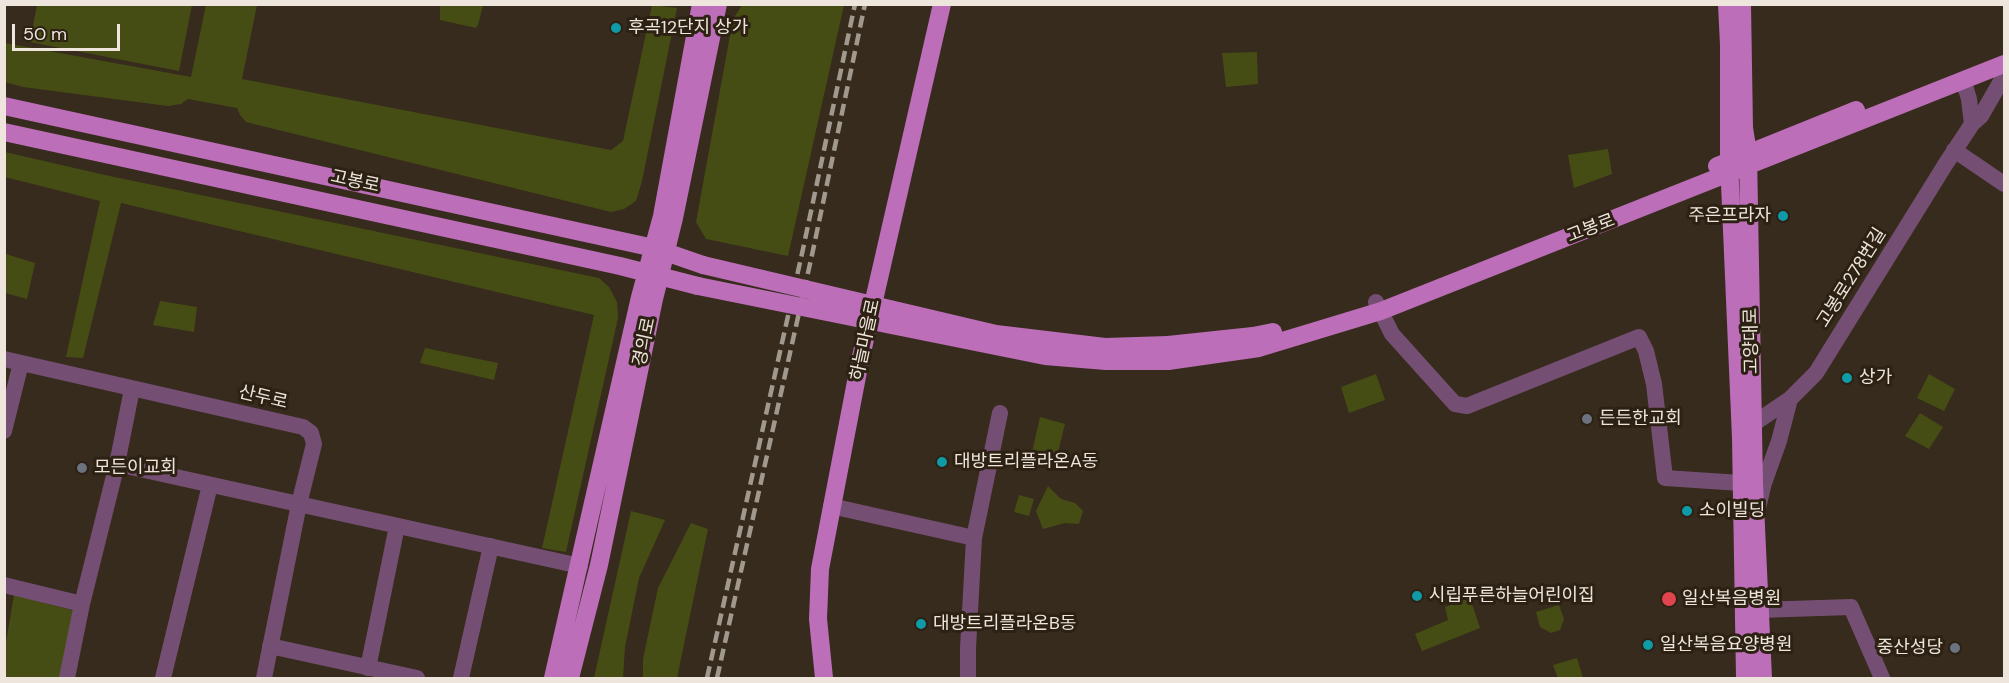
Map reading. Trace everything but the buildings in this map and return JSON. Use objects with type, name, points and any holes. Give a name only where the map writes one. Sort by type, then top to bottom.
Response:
[{"type":"main road","name":"경의로","points":[[660,250],[662,216],[701,4]]},
{"type":"main road","name":"경의로","points":[[553,678],[660,250],[718,4]]},
{"type":"main road","name":"하늘마을로","points":[[824,678],[818,619],[820,579],[831,506],[860,361],[942,4]]},
{"type":"main road","name":"고양대로","points":[[1727,4],[1729,167],[1755,520],[1763,678]]},
{"type":"main road","name":"고양대로","points":[[1742,4],[1744,128],[1748,160],[1747,424],[1741,483],[1745,678]]},
{"type":"main road","name":"고봉로","points":[[1748,160],[2004,52]]},
{"type":"main road","name":"고봉로","points":[[4,132],[596,261],[698,286],[1045,356],[1106,361],[1168,353],[1296,327],[1378,307],[1441,279],[1729,167],[2004,64]]},
{"type":"main road","name":"고봉로","points":[[4,106],[660,250],[703,265],[996,334],[1168,353]]},
{"type":"main road","name":"경의로","points":[[570,678],[599,565],[653,276]]},
{"type":"street","name":"고봉로278번길","points":[[1747,424],[1790,399],[1816,373],[1954,150],[1972,124],[1981,116],[2004,76]]},
{"type":"street","points":[[1959,82],[1966,89],[1972,124]]},
{"type":"street","points":[[1954,150],[2004,184]]},
{"type":"street","points":[[1378,307],[1392,334],[1455,404],[1467,406],[1639,337],[1646,351],[1654,384],[1665,478],[1741,483]]},
{"type":"street","points":[[4,431],[13,361]]},
{"type":"street","name":"산두로","points":[[13,361],[303,428],[311,433],[314,444],[299,504],[264,678]]},
{"type":"street","points":[[67,678],[82,604],[117,464],[132,389]]},
{"type":"street","points":[[1755,520],[1790,399]]},
{"type":"street","points":[[968,678],[974,538],[999,413]]},
{"type":"street","points":[[117,464],[580,566]]},
{"type":"street","points":[[163,678],[210,485]]},
{"type":"street","points":[[831,506],[974,538]]},
{"type":"street","points":[[368,668],[397,526]]},
{"type":"street","points":[[461,678],[491,546]]},
{"type":"street","points":[[4,585],[82,604]]},
{"type":"street","points":[[1759,610],[1851,607],[1882,678]]},
{"type":"street","points":[[270,646],[417,678]]},
{"type":"green space","points":[[37,5],[192,5],[179,71],[30,42]]},
{"type":"green space","points":[[206,5],[257,5],[242,79],[611,150],[623,141],[652,5],[677,8],[636,201],[624,209],[611,212],[246,122],[237,108],[188,99],[181,104],[168,106],[23,87],[5,82],[5,43],[191,77]]},
{"type":"green space","points":[[440,5],[483,5],[476,28],[440,20]]},
{"type":"green space","points":[[742,5],[844,5],[788,256],[706,239],[696,222],[733,19]]},
{"type":"green space","points":[[1257,52],[1258,84],[1226,87],[1222,53]]},
{"type":"green space","points":[[1608,149],[1612,174],[1574,188],[1568,155]]},
{"type":"green space","points":[[5,152],[599,278],[609,287],[617,302],[618,318],[566,552],[542,548],[594,315],[121,203],[83,358],[66,357],[100,201],[5,177]]},
{"type":"green space","points":[[6,254],[35,263],[27,299],[5,293]]},
{"type":"green space","points":[[160,301],[197,307],[194,332],[153,325]]},
{"type":"green space","points":[[425,348],[498,363],[494,380],[420,363]]},
{"type":"green space","points":[[1376,374],[1385,400],[1349,413],[1341,387]]},
{"type":"green space","points":[[1929,374],[1955,389],[1944,411],[1917,398]]},
{"type":"green space","points":[[1920,413],[1943,427],[1929,449],[1905,436]]},
{"type":"green space","points":[[1040,417],[1065,424],[1054,468],[1030,461]]},
{"type":"green space","points":[[1048,486],[1061,499],[1075,503],[1083,511],[1079,524],[1065,523],[1043,529],[1036,511]]},
{"type":"green space","points":[[1019,495],[1034,499],[1029,516],[1014,512]]},
{"type":"green space","points":[[631,511],[665,520],[639,578],[625,647],[623,678],[594,678]]},
{"type":"green space","points":[[691,523],[708,529],[677,678],[643,678],[643,659],[658,588]]},
{"type":"green space","points":[[14,595],[75,611],[61,678],[5,678],[5,648]]},
{"type":"green space","points":[[1470,598],[1480,628],[1422,651],[1415,634],[1448,620],[1445,607]]},
{"type":"green space","points":[[1559,605],[1564,619],[1560,630],[1551,633],[1540,627],[1536,612]]},
{"type":"green space","points":[[1577,658],[1583,678],[1558,678],[1553,665]]},
{"type":"railway","points":[[707,678],[855,4]]},
{"type":"railway","points":[[717,678],[812,255],[865,4]]},
{"type":"place","name":"후곡12단지 상가","points":[[616,28]]},
{"type":"place","name":"주은프라자","points":[[1783,216]]},
{"type":"place","name":"상가","points":[[1847,378]]},
{"type":"place","name":"든든한교회","points":[[1587,419]]},
{"type":"place","name":"대방트리플라온A동","points":[[942,462]]},
{"type":"place","name":"모든이교회","points":[[82,468]]},
{"type":"place","name":"소이빌딩","points":[[1687,511]]},
{"type":"place","name":"시립푸른하늘어린이집","points":[[1417,596]]},
{"type":"place","name":"일산복음병원","points":[[1669,599]]},
{"type":"place","name":"대방트리플라온B동","points":[[921,624]]},
{"type":"place","name":"일산복음요양병원","points":[[1648,645]]},
{"type":"place","name":"중산성당","points":[[1955,648]]}]
